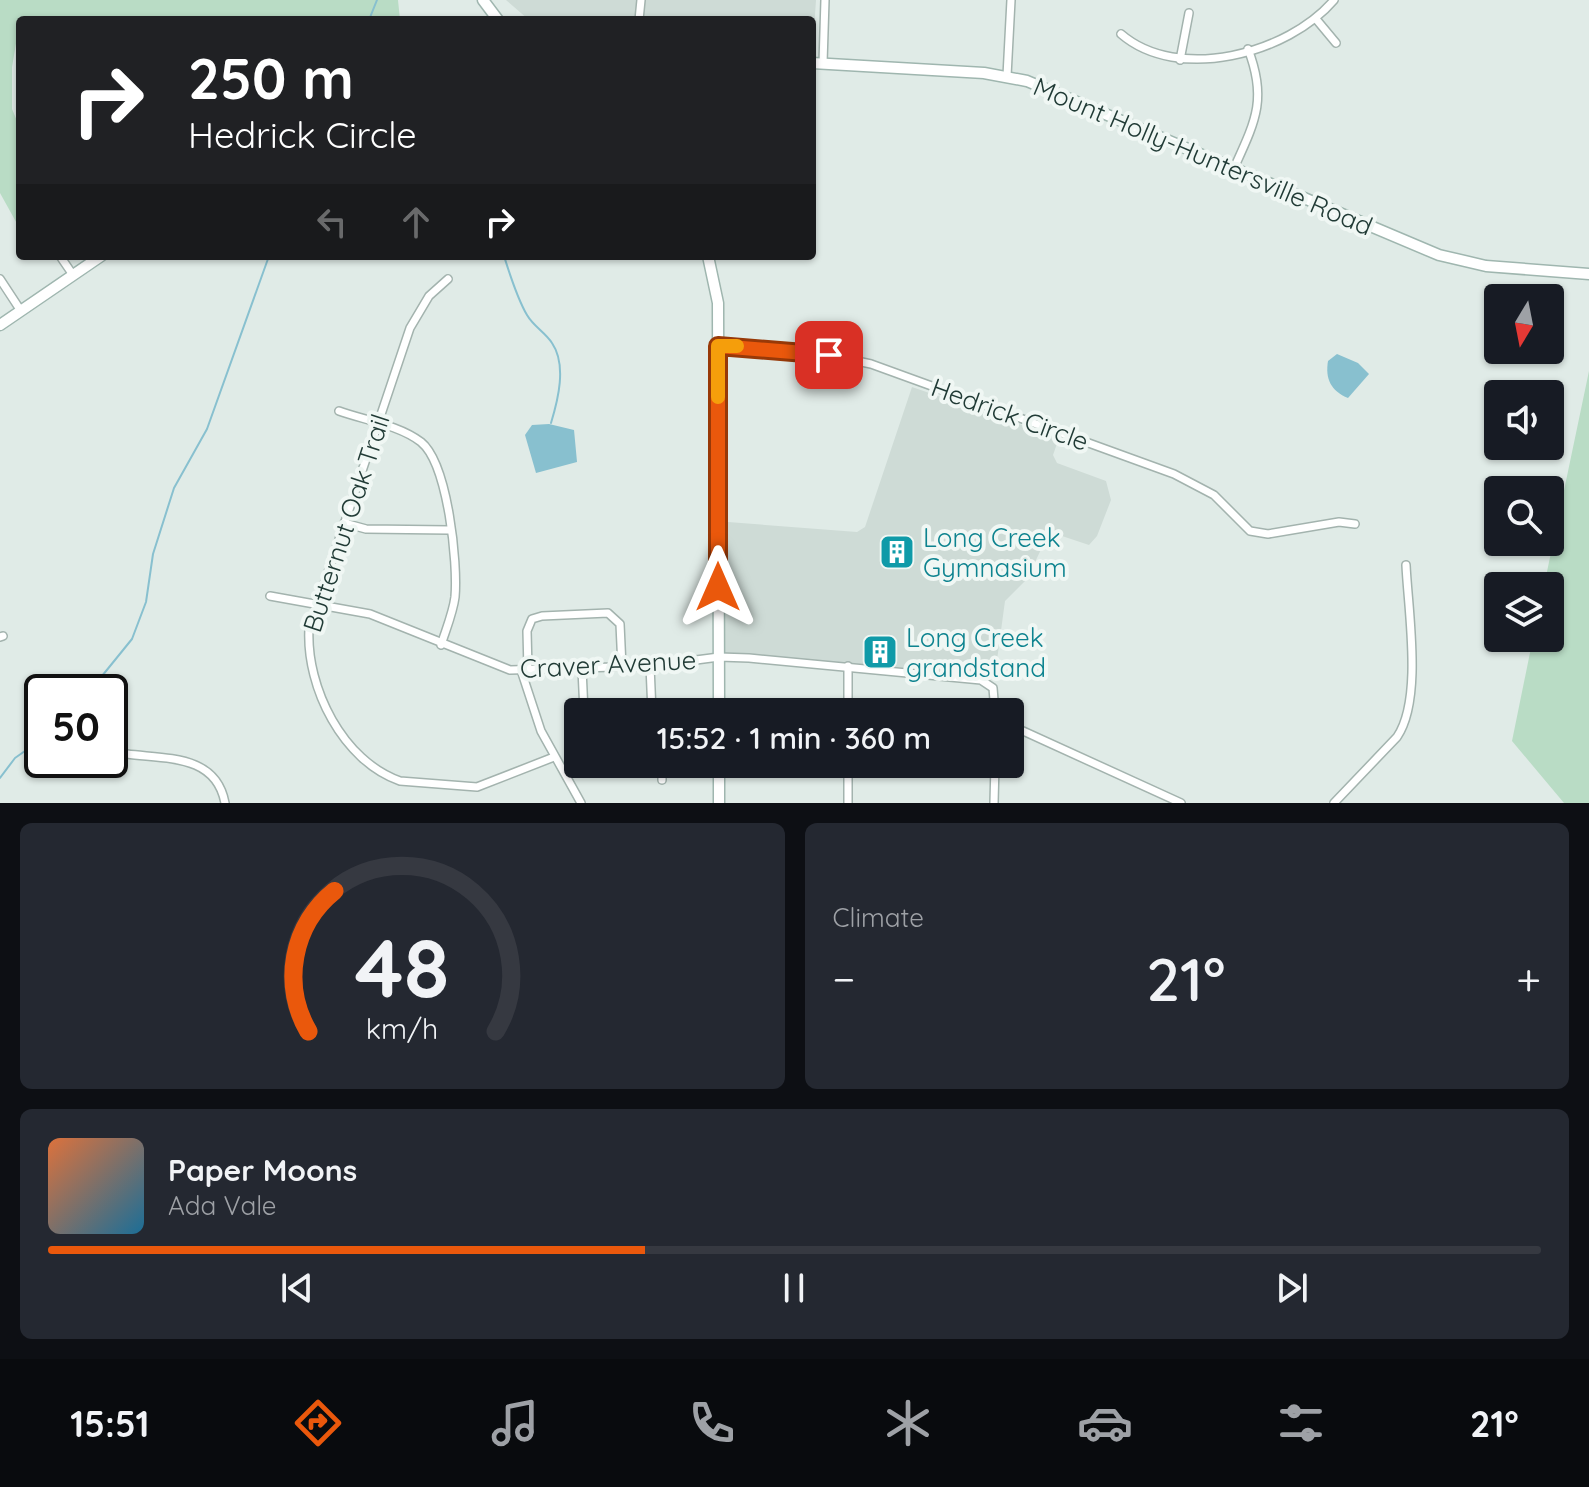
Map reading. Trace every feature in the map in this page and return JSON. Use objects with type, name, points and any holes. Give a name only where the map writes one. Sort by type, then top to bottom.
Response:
[{"type":"main road","name":"Mount Holly-Huntersville Road","points":[[817,63],[1007,76],[1065,94],[1439,255],[1486,266],[1589,274]]},
{"type":"main road","points":[[0,325],[95,260]]},
{"type":"main road","points":[[709,260],[717,294],[719,698]]},
{"type":"main road","points":[[719,778],[719,803]]},
{"type":"street","points":[[817,63],[825,0]]},
{"type":"street","points":[[1007,76],[1011,0]]},
{"type":"street","points":[[1121,34],[1150,53],[1180,60],[1209,60],[1283,37],[1316,19],[1334,0]]},
{"type":"street","points":[[1180,60],[1189,13]]},
{"type":"street","points":[[1316,19],[1336,43]]},
{"type":"street","points":[[1235,166],[1259,103],[1257,75],[1248,49]]},
{"type":"street","points":[[63,260],[73,275]]},
{"type":"street","points":[[0,279],[21,311]]},
{"type":"street","name":"Butternut Oak Trail","points":[[448,279],[429,296],[415,317],[317,603],[309,629],[308,648],[321,701],[337,728],[388,777],[400,781],[477,787],[554,757]]},
{"type":"street","name":"Hedrick Circle","points":[[718,346],[829,355],[883,368],[1174,474],[1214,495],[1250,531],[1281,532],[1339,522],[1355,524]]},
{"type":"street","points":[[339,411],[420,442],[433,456],[441,478],[455,598],[441,645]]},
{"type":"street","points":[[344,523],[366,529],[449,530]]},
{"type":"street","points":[[1334,803],[1397,737],[1405,724],[1411,669],[1406,565]]},
{"type":"street","name":"Craver Avenue","points":[[270,596],[370,614],[495,667],[525,670],[650,666],[719,657],[981,680],[993,688],[994,698]]},
{"type":"street","points":[[579,802],[531,706],[525,670],[527,631],[532,619],[608,613],[620,624],[622,667]]},
{"type":"street","points":[[650,666],[651,698]]},
{"type":"street","points":[[848,666],[848,698]]},
{"type":"street","points":[[582,669],[583,698]]},
{"type":"street","points":[[1024,731],[1181,803]]},
{"type":"street","points":[[128,754],[194,763],[216,781],[225,803]]},
{"type":"street","points":[[848,778],[848,803]]},
{"type":"street","points":[[994,803],[995,778]]},
{"type":"shaded area","points":[[506,0],[816,0],[815,16],[524,16]]},
{"type":"shaded area","points":[[912,387],[1059,438],[1053,455],[1057,463],[1106,481],[1111,500],[1097,536],[1089,545],[1062,536],[1045,541],[1027,579],[1005,601],[995,675],[724,654],[728,522],[857,532],[865,527]]},
{"type":"green space","points":[[0,0],[398,0],[400,16],[16,16],[12,109],[16,118],[16,222],[0,193]]},
{"type":"green space","points":[[1589,371],[1589,803],[1564,803],[1512,741],[1530,652],[1564,652],[1564,572],[1547,572],[1550,556],[1564,556],[1564,490]]},
{"type":"water","points":[[1337,354],[1358,363],[1369,374],[1348,398],[1333,388],[1327,373],[1328,361]]},
{"type":"water","points":[[549,424],[574,430],[577,462],[536,473],[525,435],[532,425]]},
{"type":"waterway","points":[[371,16],[377,0]]},
{"type":"waterway","points":[[104,674],[132,639],[146,602],[153,554],[174,488],[207,429],[268,260]]},
{"type":"waterway","points":[[505,260],[527,315],[557,352],[560,383],[551,423]]},
{"type":"waterway","points":[[0,778],[24,752]]},
{"type":"slow traffic","points":[[718,397],[718,346],[737,346]]},
{"type":"place","name":"Long Creek Gymnasium","points":[[897,552]]},
{"type":"place","name":"Long Creek grandstand","points":[[880,652]]},
{"type":"route","points":[[718,587],[718,346],[829,355]]}]
